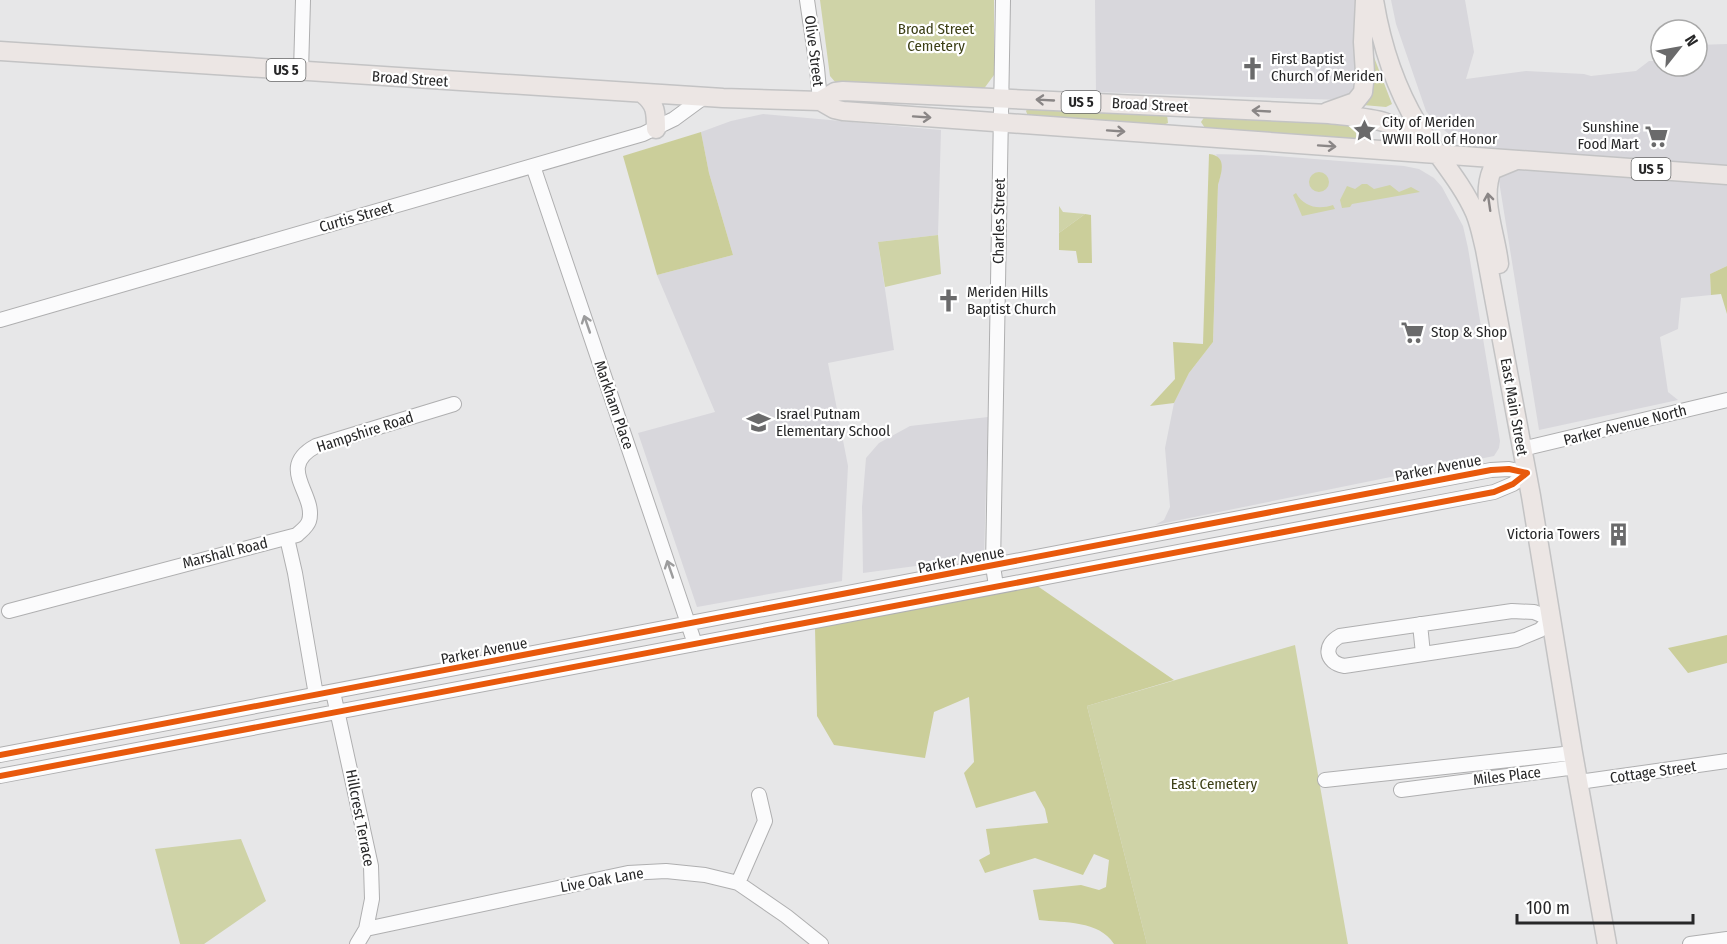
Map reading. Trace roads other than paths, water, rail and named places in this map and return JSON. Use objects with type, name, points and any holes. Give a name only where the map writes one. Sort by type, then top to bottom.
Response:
[{"type":"main road","points":[[1319,114],[1355,102],[1363,92],[1365,0]]},
{"type":"main road","name":"East Main Street","points":[[1374,0],[1383,42],[1405,102],[1475,213],[1492,279],[1607,944]]},
{"type":"main road","name":"Broad Street","points":[[0,51],[644,94],[820,101],[843,111],[1727,174]]},
{"type":"main road","name":"Broad Street","points":[[820,101],[835,92],[843,91],[1319,114],[1381,120],[1410,133],[1436,152]]},
{"type":"main road","points":[[644,94],[655,108],[656,129]]},
{"type":"main road","points":[[1185,136],[1186,107]]},
{"type":"main road","points":[[1492,279],[1500,266],[1490,208],[1488,180],[1492,170],[1519,159]]},
{"type":"street","points":[[302,72],[303,0]]},
{"type":"street","name":"Olive Street","points":[[807,0],[820,101]]},
{"type":"street","name":"Charles Street","points":[[996,586],[993,566],[1003,0]]},
{"type":"street","name":"Curtis Street","points":[[0,320],[656,129],[680,116],[704,97]]},
{"type":"street","name":"Markham Place","points":[[533,166],[695,644]]},
{"type":"street","name":"Parker Avenue North","points":[[1522,449],[1727,400]]},
{"type":"street","name":"Hampshire Road","points":[[286,538],[297,535],[309,521],[309,512],[298,473],[301,456],[308,450],[454,404]]},
{"type":"street","name":"Parker Avenue","points":[[0,755],[1491,470],[1509,469],[1527,473]]},
{"type":"street","points":[[0,776],[1494,492],[1513,484],[1527,473]]},
{"type":"street","points":[[1191,528],[1195,548]]},
{"type":"street","name":"Marshall Road","points":[[9,611],[247,546],[286,538],[295,573],[316,695]]},
{"type":"street","points":[[855,592],[859,612]]},
{"type":"street","points":[[1524,611],[1534,612],[1551,620],[1540,630],[1516,640],[1344,666],[1331,660],[1329,654],[1332,640],[1340,636],[1524,611]]},
{"type":"street","points":[[1420,624],[1424,654]]},
{"type":"street","name":"Parker Avenue","points":[[512,658],[516,678]]},
{"type":"street","name":"Hillcrest Terrace","points":[[333,692],[371,866],[372,899],[366,929],[357,944]]},
{"type":"street","points":[[175,722],[179,742]]},
{"type":"street","points":[[21,751],[24,771]]},
{"type":"street","name":"Cottage Street","points":[[1576,768],[1727,761]]},
{"type":"street","points":[[1436,768],[1439,785]]},
{"type":"street","name":"Miles Place","points":[[1325,780],[1436,768],[1576,768]]},
{"type":"street","name":"Miles Place","points":[[1401,790],[1576,768]]},
{"type":"street","points":[[738,883],[765,821],[759,795]]},
{"type":"street","name":"Live Oak Lane","points":[[366,929],[628,873],[666,871],[705,875],[738,883],[786,916],[821,944]]},
{"type":"street","points":[[1690,944],[1727,939]]},
{"type":"place","name":"First Baptist Church of Meriden","points":[[1253,68]]},
{"type":"place","name":"City of Meriden WWII Roll of Honor","points":[[1364,131]]},
{"type":"place","name":"Sunshine Food Mart","points":[[1657,136]]},
{"type":"place","name":"Meriden Hills Baptist Church","points":[[949,301]]},
{"type":"place","name":"Stop & Shop","points":[[1413,332]]},
{"type":"place","name":"Israel Putnam Elementary School","points":[[758,423]]},
{"type":"place","name":"Victoria Towers","points":[[1618,534]]},
{"type":"park label","name":"Broad Street Cemetery","points":[[936,38]]},
{"type":"park label","name":"East Cemetery","points":[[1214,784]]}]
